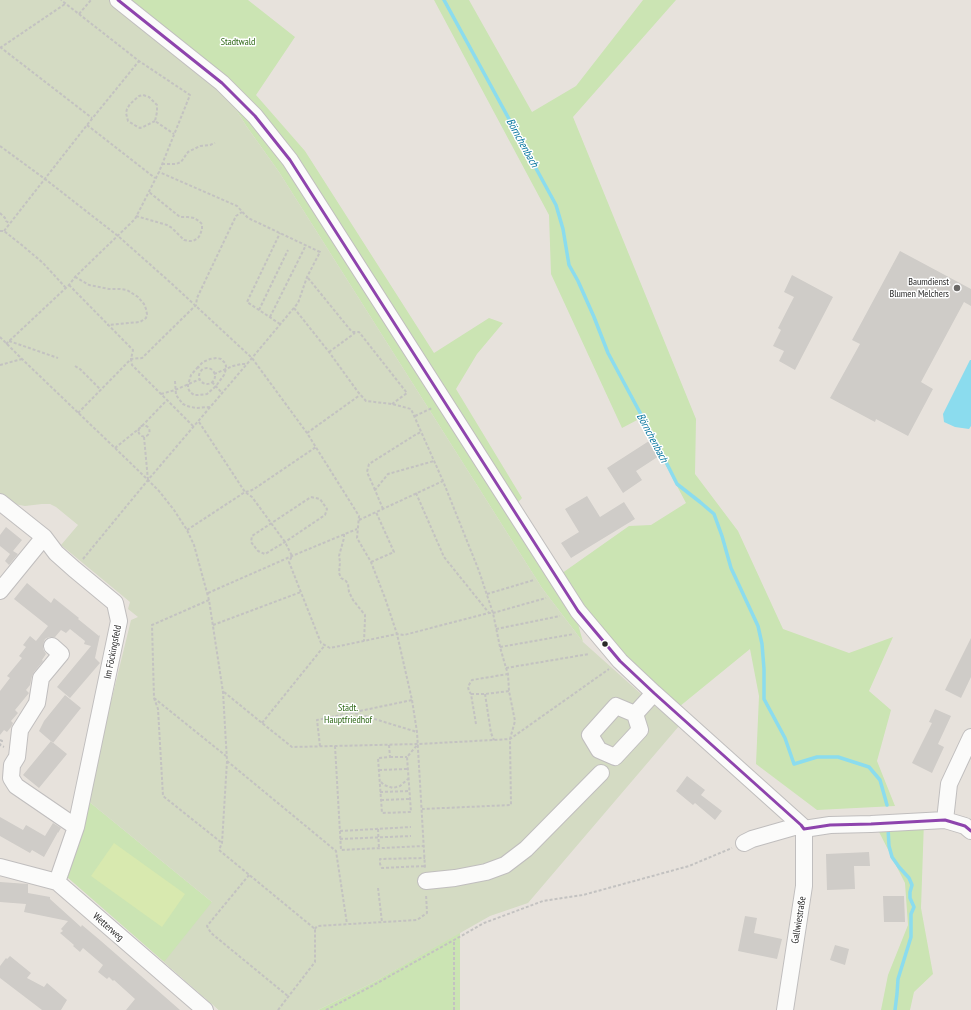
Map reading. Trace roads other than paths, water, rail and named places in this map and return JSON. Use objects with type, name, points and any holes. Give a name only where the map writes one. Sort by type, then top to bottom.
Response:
[{"type":"street","points":[[118,0],[222,83],[255,116],[290,160],[578,611],[620,661],[802,827]]},
{"type":"street","name":"Im Föckingsfeld","points":[[0,502],[44,537],[56,553],[115,603],[120,622],[76,827],[57,882]]},
{"type":"street","points":[[0,591],[44,537]]},
{"type":"street","points":[[52,646],[61,654],[41,678],[38,703],[20,730],[17,757],[12,765],[11,778],[16,786],[76,827]]},
{"type":"street","points":[[635,714],[654,693]]},
{"type":"street","points":[[945,820],[949,784],[971,737]]},
{"type":"street","points":[[426,873],[455,878],[486,872],[505,865],[526,849],[601,773]]},
{"type":"street","points":[[744,843],[752,839],[802,827],[830,825],[945,820],[965,826],[971,831]]},
{"type":"street","name":"Gallwiestraße","points":[[785,1010],[804,886],[802,827]]},
{"type":"street","name":"Wetterweg","points":[[0,867],[57,882],[205,1010]]},
{"type":"water","points":[[970,360],[971,426],[969,429],[955,427],[944,422],[943,414]]},
{"type":"waterway","name":"Börnchenbach","points":[[444,0],[556,205],[563,229],[569,265],[594,317],[608,353],[677,484],[714,514],[731,568],[758,626],[762,644],[764,699],[785,738],[794,764],[817,757],[838,757],[869,767],[880,780],[887,805]]},
{"type":"waterway","points":[[888,828],[889,846],[892,857],[909,878],[912,885],[910,898],[914,907],[911,914],[911,937],[898,979],[895,1010]]},
{"type":"place","name":"Baumdienst Blumen Melchers","points":[[957,288]]},
{"type":"park label","name":"Stadtwald","points":[[238,42]]},
{"type":"park label","name":"Städt. Hauptfriedhof","points":[[348,714]]}]
